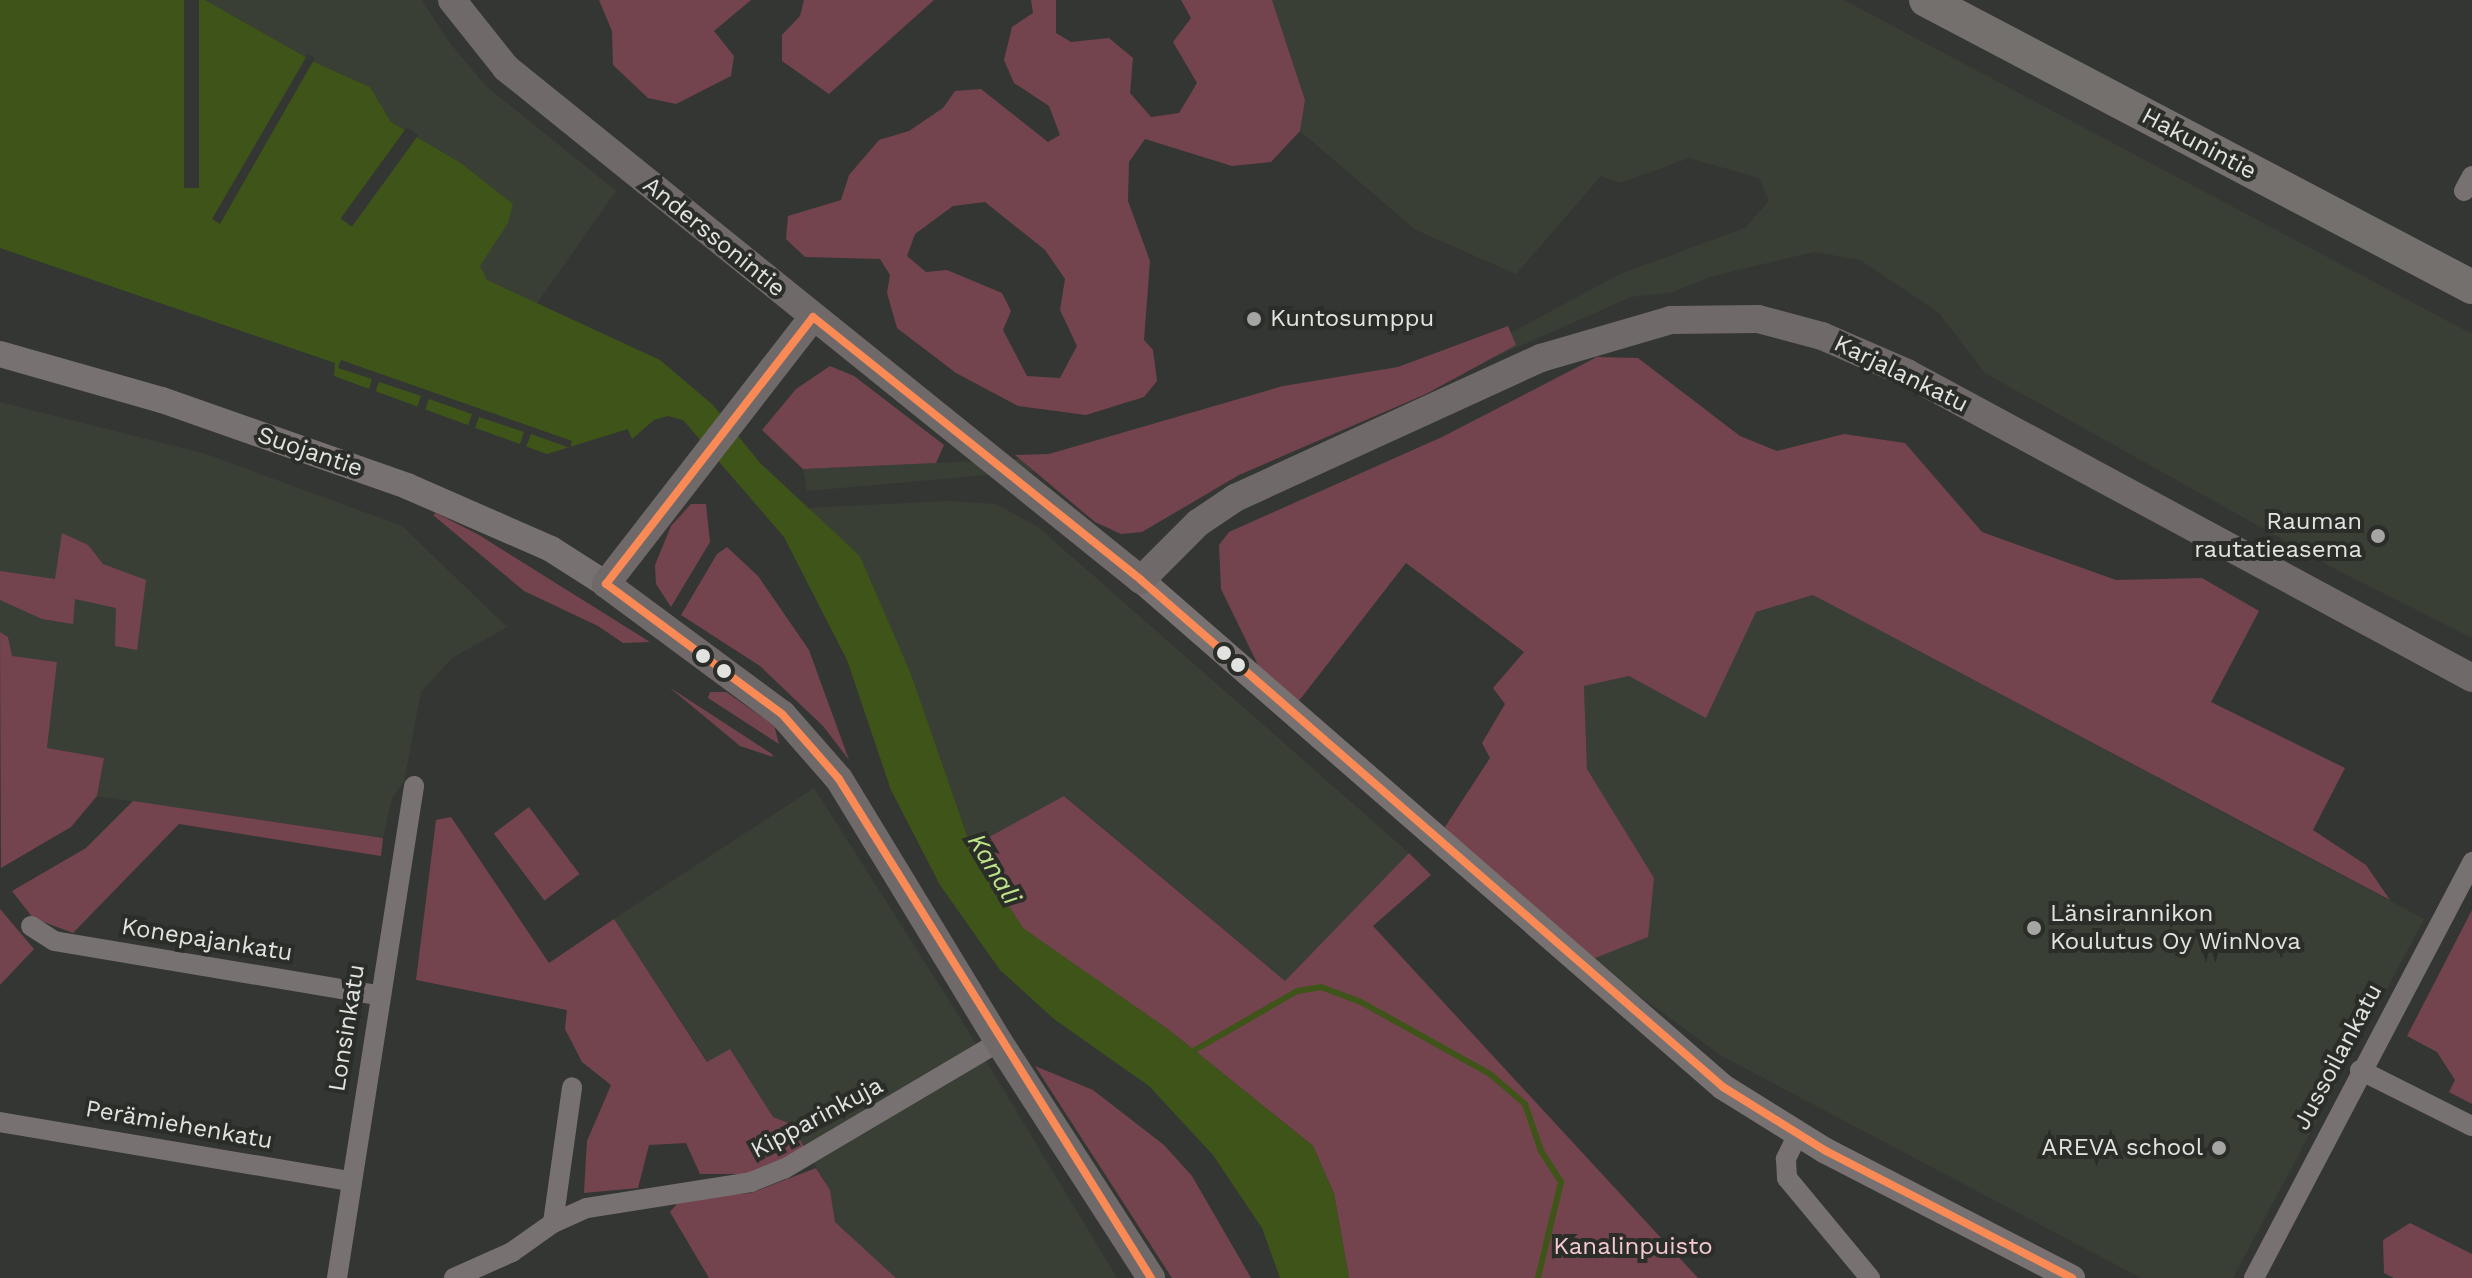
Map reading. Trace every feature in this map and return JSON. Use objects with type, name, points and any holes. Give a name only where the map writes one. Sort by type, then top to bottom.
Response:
[{"type":"highway","name":"Hakunintie","points":[[1926,0],[2472,287]]},
{"type":"main road","name":"Anderssonintie","points":[[452,0],[506,68],[1141,580]]},
{"type":"main road","points":[[813,317],[606,584],[755,692],[809,741],[839,779],[999,1042],[1151,1278]]},
{"type":"main road","name":"Karjalankatu","points":[[1141,580],[1198,523],[1235,498],[1541,358],[1671,320],[1758,319],[1822,336],[1907,373],[2472,678]]},
{"type":"street","name":"Suojantie","points":[[0,354],[162,400],[407,486],[551,549],[606,584]]},
{"type":"street","points":[[1141,580],[1723,1087],[1798,1134],[2072,1278]]},
{"type":"street","name":"Lonsinkatu","points":[[337,1278],[378,995],[414,786]]},
{"type":"street","name":"Jussoilankatu","points":[[2254,1278],[2360,1070],[2472,862]]},
{"type":"street","name":"Konepajankatu","points":[[31,926],[54,941],[378,995]]},
{"type":"street","name":"Kipparinkuja","points":[[454,1278],[512,1252],[553,1223],[587,1208],[751,1182],[784,1169],[999,1042]]},
{"type":"street","points":[[2360,1070],[2472,1126]]},
{"type":"street","points":[[553,1223],[572,1087]]},
{"type":"street","name":"Perämiehenkatu","points":[[0,1122],[350,1181]]},
{"type":"street","points":[[1798,1134],[1786,1159],[1787,1178],[1870,1278]]},
{"type":"shaded area","points":[[0,0],[205,0],[316,63],[370,87],[391,122],[461,163],[513,204],[508,223],[480,266],[487,280],[660,360],[713,405],[760,463],[860,556],[911,674],[971,847],[1023,928],[1169,1030],[1313,1146],[1334,1194],[1349,1278],[1280,1278],[1262,1228],[1213,1155],[1149,1086],[1054,1019],[1000,970],[940,885],[891,790],[847,660],[784,537],[683,420],[668,416],[654,420],[632,439],[628,429],[547,454],[334,376],[335,363],[0,248]]},
{"type":"shaded area","points":[[205,0],[422,0],[448,41],[487,87],[616,191],[535,306],[486,280],[480,266],[513,204],[461,163],[391,122],[370,87],[316,63]]},
{"type":"shaded area","points":[[1272,0],[1844,0],[2472,334],[2472,638],[2341,572],[1985,373],[1938,312],[1860,260],[1814,252],[1713,276],[1673,292],[1631,297],[1427,387],[1032,471],[807,491],[803,469],[1043,458],[1128,447],[1503,337],[1620,274],[1745,228],[1769,201],[1759,178],[1689,158],[1620,183],[1601,176],[1516,274],[1416,230],[1300,131],[1305,100]]},
{"type":"shaded area","points":[[0,402],[206,454],[402,526],[507,627],[452,658],[421,692],[404,782],[392,798],[383,838],[97,796],[104,758],[47,748],[57,662],[12,656],[8,637],[0,632]]},
{"type":"shaded area","points":[[947,501],[996,504],[1038,527],[1409,853],[1285,981],[1065,796],[971,847],[911,674],[860,556],[807,508]]},
{"type":"shaded area","name":"Länsirannikon Koulutus Oy WinNova","points":[[1813,595],[2424,919],[2233,1278],[2141,1278],[1722,1056],[1590,960],[1654,879],[1587,769],[1584,686],[1629,676],[1706,717],[1756,612]]},
{"type":"shaded area","points":[[814,788],[959,1016],[1117,1278],[896,1278],[835,1222],[830,1190],[791,1124],[773,1117],[730,1050],[708,1062],[614,919]]},
{"type":"green space","points":[[599,0],[751,0],[714,31],[734,56],[731,76],[676,104],[648,98],[613,65],[612,31]]},
{"type":"green space","points":[[804,0],[934,0],[829,94],[782,61],[782,35],[800,16]]},
{"type":"green space","points":[[1031,0],[1056,0],[1056,33],[1071,42],[1109,38],[1133,58],[1130,93],[1151,117],[1179,113],[1197,83],[1173,42],[1191,18],[1181,0],[1272,0],[1305,100],[1300,131],[1271,162],[1232,166],[1145,139],[1129,162],[1128,201],[1150,261],[1144,340],[1153,350],[1157,381],[1144,397],[1086,415],[1018,406],[956,373],[897,328],[887,293],[890,275],[880,259],[805,257],[786,239],[788,216],[841,200],[849,175],[879,140],[909,131],[943,108],[955,91],[981,89],[1048,142],[1060,135],[1049,106],[1014,83],[1004,60],[1012,27],[1033,13]],"holes":[[[985,202],[1045,250],[1065,279],[1060,310],[1077,346],[1060,378],[1027,376],[1003,330],[1011,311],[1002,293],[947,270],[926,272],[907,256],[915,234],[953,206]]]},
{"type":"green space","points":[[1508,326],[1516,345],[1426,394],[1239,475],[1142,532],[1121,534],[1095,522],[1015,455],[1049,454],[1283,386],[1398,367]]},
{"type":"green space","points":[[1597,357],[1638,358],[1740,436],[1777,451],[1844,434],[1905,443],[1982,532],[2116,580],[2202,578],[2259,611],[2211,702],[2345,768],[2313,830],[2366,865],[2390,900],[1813,595],[1756,612],[1706,718],[1629,676],[1584,686],[1587,769],[1654,878],[1648,937],[1590,960],[1443,830],[1490,758],[1482,743],[1505,704],[1493,688],[1524,652],[1406,563],[1298,702],[1260,669],[1221,589],[1219,545],[1229,532],[1442,437]]},
{"type":"green space","points":[[830,366],[854,376],[944,445],[936,463],[803,469],[762,430],[796,389]]},
{"type":"green space","points":[[691,504],[706,504],[710,542],[671,607],[656,584],[655,565],[671,526]]},
{"type":"green space","points":[[436,513],[479,535],[650,642],[623,643],[598,626],[524,591],[433,515]]},
{"type":"green space","points":[[62,533],[88,545],[103,564],[146,580],[137,650],[115,646],[116,608],[75,599],[73,624],[42,619],[0,600],[0,571],[55,579]]},
{"type":"green space","points":[[727,547],[758,576],[809,650],[849,760],[823,726],[760,666],[681,615],[717,554]]},
{"type":"green space","points":[[0,632],[8,637],[12,656],[57,662],[47,748],[104,758],[97,796],[71,827],[1,868]]},
{"type":"green space","points":[[669,687],[772,754],[773,757],[740,746]]},
{"type":"green space","points":[[710,692],[726,692],[774,725],[779,744],[708,698]]},
{"type":"green space","name":"Kanalinpuisto","points":[[1064,796],[1285,981],[1409,853],[1431,875],[1373,926],[1698,1278],[1349,1278],[1334,1194],[1313,1146],[1169,1030],[1023,929],[971,847]]},
{"type":"green space","points":[[133,801],[383,838],[381,856],[179,824],[73,933],[33,918],[12,891],[86,848]]},
{"type":"green space","points":[[529,807],[580,874],[544,901],[494,833]]},
{"type":"green space","points":[[451,817],[549,963],[614,919],[707,1062],[730,1049],[773,1117],[791,1124],[806,1150],[751,1174],[700,1174],[686,1143],[649,1145],[638,1188],[584,1193],[587,1141],[611,1085],[582,1062],[565,1029],[567,1010],[416,980],[436,820]]},
{"type":"green space","points":[[0,909],[34,949],[0,985]]},
{"type":"green space","points":[[2472,910],[2472,1104],[2449,1092],[2455,1080],[2437,1052],[2407,1036]]},
{"type":"green space","points":[[1035,1066],[1093,1090],[1164,1145],[1192,1176],[1251,1278],[1172,1278]]},
{"type":"green space","points":[[816,1168],[830,1190],[835,1222],[896,1278],[709,1278],[670,1212],[681,1199],[751,1193]]},
{"type":"green space","points":[[2410,1223],[2472,1254],[2472,1278],[2394,1278],[2384,1273],[2383,1240]]},
{"type":"pier","points":[[184,0],[199,0],[199,188],[184,188]]},
{"type":"pier","points":[[308,54],[315,58],[220,224],[212,219]]},
{"type":"pier","points":[[407,127],[418,135],[352,227],[341,218]]},
{"type":"pier","points":[[341,360],[572,441],[570,448],[531,434],[525,450],[519,447],[524,432],[479,417],[474,431],[467,428],[472,414],[429,399],[424,413],[416,410],[421,396],[379,382],[374,395],[368,392],[372,379],[338,368]]},
{"type":"waterway","points":[[1188,1054],[1297,991],[1321,987],[1361,1002],[1490,1074],[1525,1104],[1541,1151],[1561,1182],[1538,1278]]},
{"type":"transit line","points":[[1151,1278],[839,779],[782,714],[606,584],[813,317],[1141,580],[1723,1087],[1826,1151],[2072,1278]]},
{"type":"place","name":"Kuntosumppu","points":[[1254,319]]},
{"type":"place","name":"Rauman rautatieasema","points":[[2378,536]]},
{"type":"place","name":"Länsirannikon Koulutus Oy WinNova","points":[[2034,928]]},
{"type":"place","name":"AREVA school","points":[[2219,1148]]},
{"type":"water label","name":"Kanali","points":[[994,869]]}]
